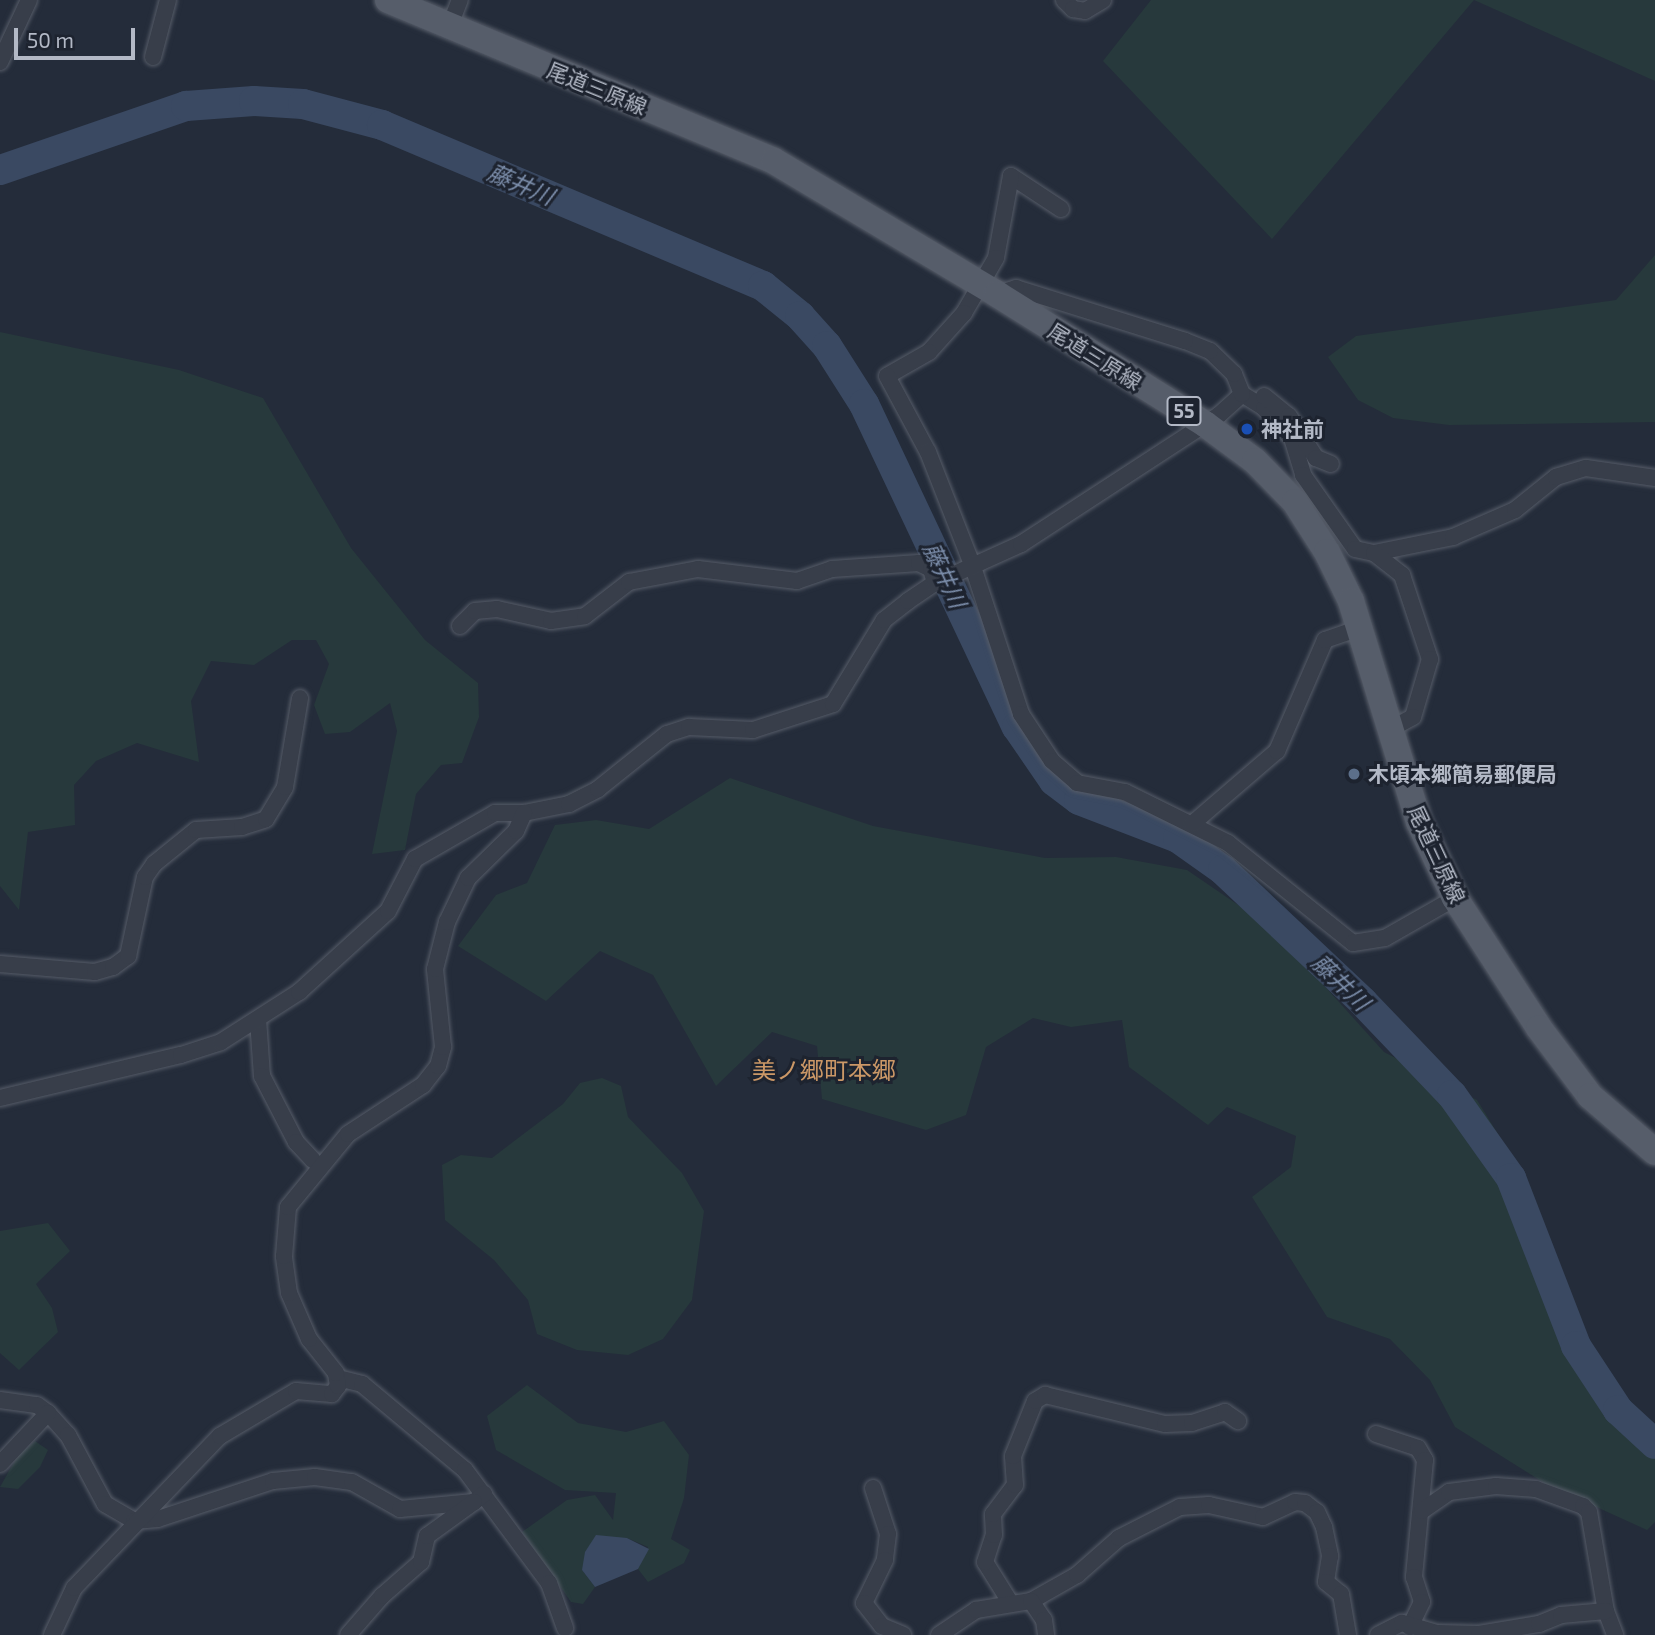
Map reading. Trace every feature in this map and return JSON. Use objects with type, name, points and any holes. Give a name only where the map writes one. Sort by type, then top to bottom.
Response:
[{"type":"main road","name":"尾道三原線","points":[[388,0],[449,28],[774,161],[1205,424],[1255,461],[1295,502],[1328,552],[1359,628],[1419,822],[1455,898],[1539,1028],[1590,1097],[1655,1152]]},
{"type":"street","points":[[0,62],[29,0]]},
{"type":"street","points":[[153,57],[168,0]]},
{"type":"street","points":[[449,28],[460,0]]},
{"type":"street","points":[[1064,0],[1073,9],[1085,11],[1103,0]]},
{"type":"street","points":[[1060,209],[1011,176],[1000,245],[989,290],[929,352],[887,376],[928,452],[973,567],[1021,714],[1052,761],[1077,783],[1125,792],[1228,843],[1353,943],[1385,938],[1455,898]]},
{"type":"street","points":[[989,290],[1016,288],[1210,351],[1234,374],[1242,394],[1264,408],[1292,438],[1303,475],[1355,549],[1374,552],[1453,537],[1515,510],[1556,477],[1586,468],[1655,478]]},
{"type":"street","points":[[0,1098],[181,1055],[221,1042],[299,992],[388,911],[415,859],[495,813],[524,813],[569,804],[598,789],[667,734],[689,727],[753,730],[834,704],[884,621],[935,583],[1021,544],[1205,424],[1242,394],[1260,393],[1289,416],[1316,458],[1331,464]]},
{"type":"street","points":[[1374,552],[1402,575],[1430,659],[1413,717],[1390,729]]},
{"type":"street","points":[[460,626],[475,611],[497,609],[551,621],[585,617],[629,582],[698,569],[797,581],[832,569],[919,563],[931,569],[935,583]]},
{"type":"street","points":[[1192,824],[1277,751],[1325,640],[1359,628]]},
{"type":"street","points":[[0,964],[95,972],[113,967],[128,956],[145,877],[154,864],[196,830],[242,827],[266,819],[285,788],[300,698]]},
{"type":"street","points":[[524,813],[516,831],[468,878],[447,922],[435,970],[443,1047],[438,1066],[423,1085],[313,1160],[288,1207],[284,1256],[289,1293],[309,1339],[338,1378],[362,1384],[423,1431],[548,1583],[565,1628]]},
{"type":"street","points":[[258,1019],[262,1076],[296,1142],[313,1160]]},
{"type":"street","points":[[288,1207],[348,1134]]},
{"type":"street","points":[[52,1635],[74,1588],[134,1521],[170,1491],[220,1436],[296,1391],[332,1394],[338,1378]]},
{"type":"street","points":[[1010,1602],[985,1562],[994,1535],[993,1514],[1015,1485],[1013,1456],[1035,1401],[1045,1395],[1165,1424],[1192,1423],[1225,1412],[1238,1421]]},
{"type":"street","points":[[0,1401],[37,1405],[48,1413],[68,1435],[105,1504],[134,1521],[158,1518],[273,1481],[315,1477],[352,1482],[400,1508],[479,1498]]},
{"type":"street","points":[[0,1464],[48,1413]]},
{"type":"street","points":[[1377,1434],[1418,1448],[1425,1460],[1414,1577],[1422,1602],[1410,1627]]},
{"type":"street","points":[[1422,1511],[1450,1492],[1496,1486],[1536,1489],[1583,1506],[1589,1512],[1606,1611],[1615,1635]]},
{"type":"street","points":[[873,1488],[888,1534],[885,1560],[863,1604],[882,1626],[903,1635]]},
{"type":"street","points":[[348,1635],[382,1596],[421,1562],[427,1536],[479,1498]]},
{"type":"street","points":[[939,1635],[976,1610],[1010,1602],[1031,1601],[1077,1575],[1119,1538],[1180,1507],[1209,1505],[1264,1517],[1294,1502],[1305,1503],[1317,1512],[1324,1527],[1330,1556],[1326,1582],[1340,1594],[1348,1635]]},
{"type":"street","points":[[1031,1601],[1044,1620],[1046,1635]]},
{"type":"street","points":[[1378,1635],[1402,1623],[1437,1633],[1479,1635],[1539,1624],[1561,1615],[1606,1611]]},
{"type":"shaded area","points":[[1151,0],[1474,0],[1272,239],[1103,61]]},
{"type":"shaded area","points":[[1474,0],[1655,0],[1655,81]]},
{"type":"shaded area","points":[[1655,255],[1655,422],[1449,425],[1393,418],[1358,400],[1328,357],[1356,336],[1616,300]]},
{"type":"shaded area","points":[[0,332],[179,370],[263,398],[351,548],[425,640],[478,683],[479,717],[462,763],[441,765],[416,794],[405,850],[372,854],[397,731],[390,703],[350,732],[325,734],[314,705],[329,664],[316,640],[292,640],[254,665],[211,661],[191,701],[199,762],[137,743],[96,761],[74,785],[75,825],[28,832],[19,910],[0,886]]},
{"type":"shaded area","points":[[730,778],[873,826],[1045,858],[1116,857],[1187,870],[1247,911],[1311,971],[1384,1052],[1477,1100],[1530,1186],[1617,1424],[1655,1453],[1655,1522],[1647,1530],[1546,1484],[1455,1427],[1430,1380],[1390,1339],[1327,1317],[1252,1197],[1291,1167],[1296,1136],[1227,1107],[1208,1125],[1129,1067],[1122,1020],[1071,1027],[1033,1018],[986,1047],[966,1115],[926,1130],[822,1099],[817,1046],[772,1032],[716,1086],[653,975],[600,951],[546,1001],[458,946],[496,895],[527,883],[555,825],[596,820],[649,829]]},
{"type":"shaded area","points":[[602,1078],[621,1086],[628,1117],[682,1173],[704,1211],[692,1300],[663,1339],[628,1355],[577,1350],[537,1334],[528,1300],[494,1260],[445,1220],[442,1165],[461,1155],[492,1158],[563,1104],[580,1083]]},
{"type":"shaded area","points":[[48,1223],[70,1251],[36,1284],[52,1308],[58,1332],[19,1370],[0,1353],[0,1231]]},
{"type":"shaded area","points":[[527,1385],[578,1423],[626,1432],[664,1421],[689,1455],[684,1498],[671,1539],[690,1550],[684,1563],[648,1582],[638,1569],[648,1547],[627,1538],[582,1570],[595,1587],[583,1604],[571,1602],[522,1532],[567,1500],[595,1495],[613,1520],[616,1493],[565,1490],[496,1450],[487,1416]]},
{"type":"shaded area","points":[[35,1441],[48,1450],[40,1467],[18,1489],[0,1487],[18,1455]]},
{"type":"water","points":[[596,1535],[627,1538],[649,1549],[638,1569],[595,1587],[582,1570],[585,1552]]},
{"type":"waterway","name":"藤井川","points":[[0,170],[186,106],[254,101],[303,104],[382,125],[763,286],[800,316],[827,346],[864,404],[1017,727],[1054,781],[1079,800],[1178,838],[1223,870],[1363,1002],[1452,1095],[1511,1178],[1576,1346],[1618,1410],[1655,1444]]},
{"type":"place","name":"神社前","points":[[1247,429]]},
{"type":"place","name":"木頃本郷簡易郵便局","points":[[1354,774]]},
{"type":"district","name":"美ノ郷町本郷","points":[[824,1070]]}]
